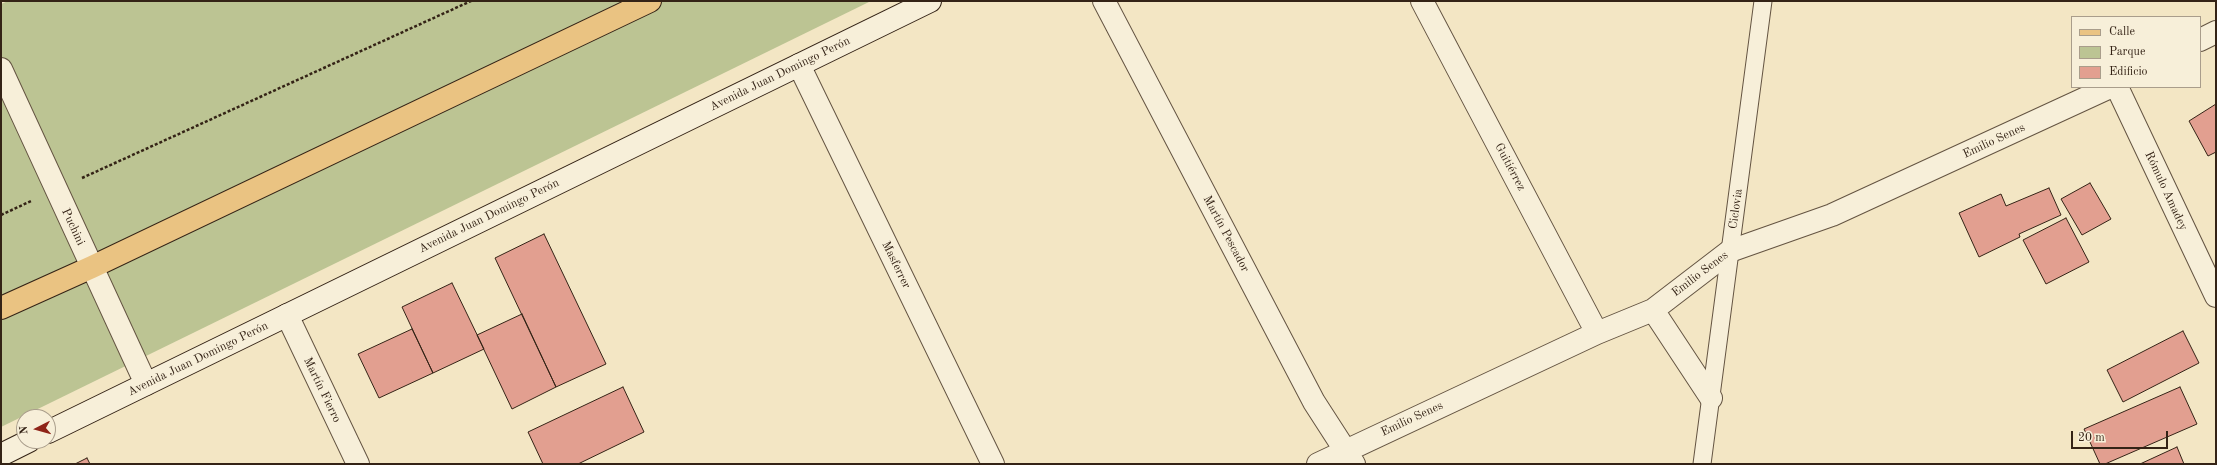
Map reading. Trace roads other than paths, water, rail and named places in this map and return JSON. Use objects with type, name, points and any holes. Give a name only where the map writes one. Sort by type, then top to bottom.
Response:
[{"type":"main road","points":[[1,308],[92,267],[650,1]]},
{"type":"street","name":"Avenida Juan Domingo Perón","points":[[56,428],[930,1]]},
{"type":"street","name":"Martín Pescador","points":[[1104,1],[1314,402],[1350,457]]},
{"type":"street","name":"Guitiérrez","points":[[1422,1],[1597,333]]},
{"type":"street","points":[[2201,40],[2216,32]]},
{"type":"street","name":"Masferrer","points":[[799,65],[993,464]]},
{"type":"street","name":"Puchini","points":[[1,69],[146,384]]},
{"type":"street","name":"Emilio Senes","points":[[1318,464],[1350,457],[1597,333],[1653,310],[1730,251],[1832,216],[2108,88]]},
{"type":"street","name":"Rómulo Amadey","points":[[2117,88],[2216,296]]},
{"type":"street","points":[[1653,310],[1711,398]]},
{"type":"street","name":"Martín Fierro","points":[[286,315],[358,464]]},
{"type":"street","points":[[1,455],[16,448]]},
{"type":"lane","name":"Ciclovia","points":[[1702,464],[1763,1]]}]
